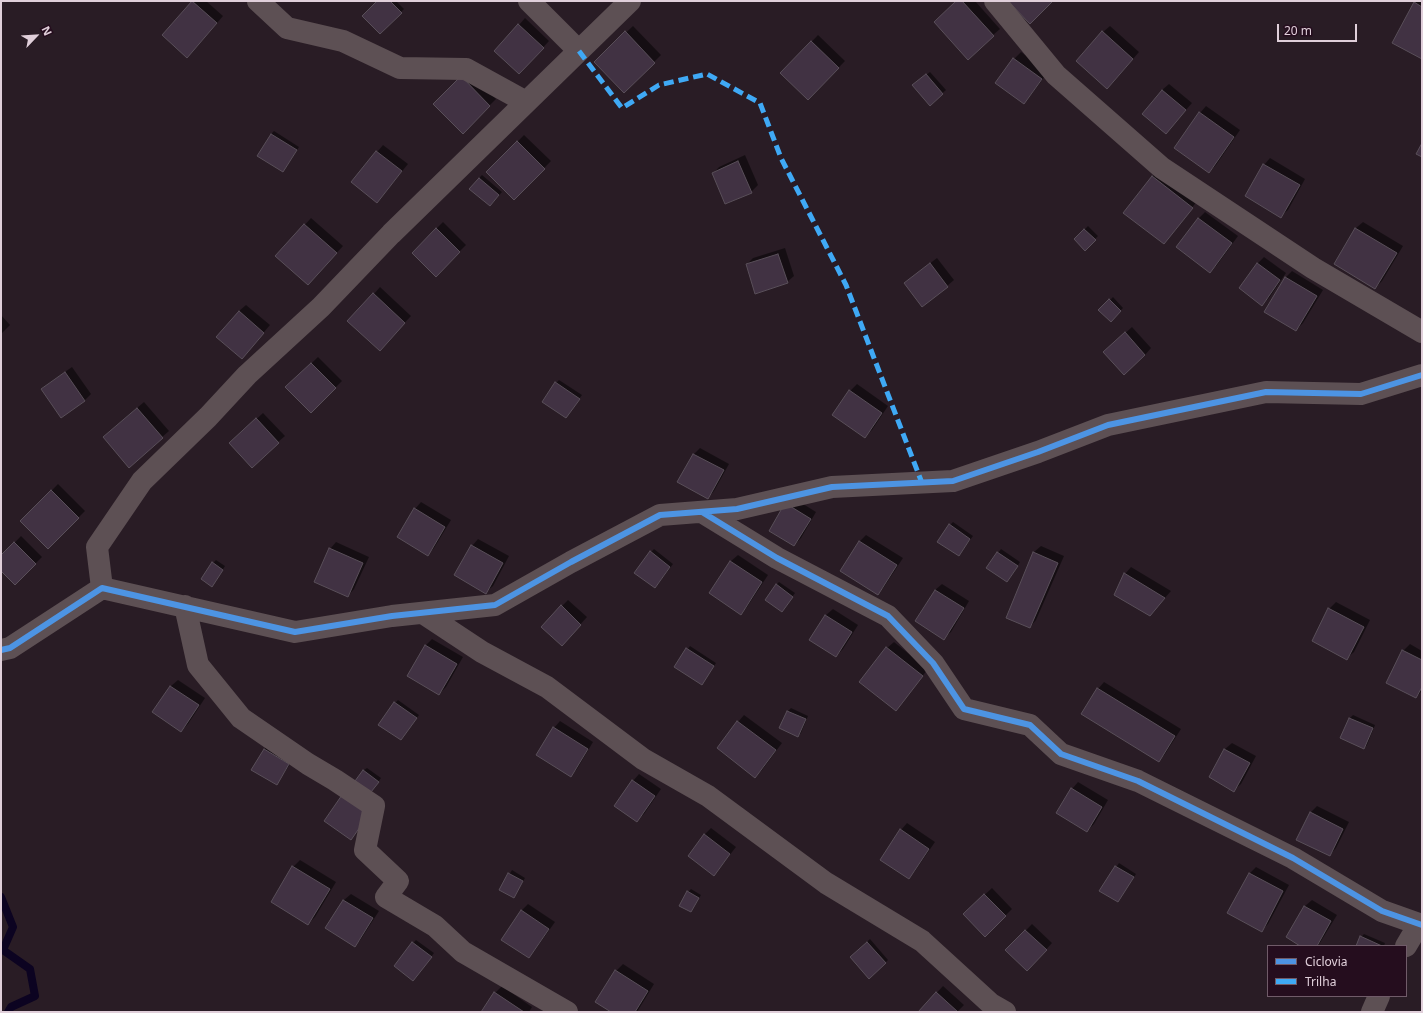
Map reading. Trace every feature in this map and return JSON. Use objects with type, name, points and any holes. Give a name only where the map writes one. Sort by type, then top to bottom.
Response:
[{"type":"street","points":[[258,1],[287,28],[343,41],[400,68],[466,69],[526,102]]},
{"type":"street","points":[[529,1],[579,51]]},
{"type":"street","points":[[102,588],[97,547],[142,481],[208,417],[247,375],[321,306],[391,234],[630,1]]},
{"type":"street","points":[[995,1],[1056,75],[1162,168],[1313,268],[1422,332]]},
{"type":"street","points":[[1,650],[10,648],[102,588],[295,632],[392,616],[495,606],[570,562],[660,515],[737,509],[832,487],[953,481],[1038,452],[1108,425],[1266,392],[1362,394],[1422,375]]},
{"type":"street","points":[[702,512],[778,558],[888,616],[934,663],[964,709],[1030,725],[1062,754],[1138,781],[1293,858],[1382,911],[1420,925],[1407,945]]},
{"type":"street","points":[[185,606],[198,665],[241,718],[308,764],[374,806],[365,850],[398,881],[386,897],[435,926],[463,952],[566,1012]]},
{"type":"street","points":[[423,613],[482,652],[547,687],[643,759],[708,796],[826,883],[922,941],[991,1004],[1005,1012]]},
{"type":"street","points":[[1372,1012],[1380,997]]},
{"type":"building","points":[[192,1],[217,23],[187,58],[162,35]]},
{"type":"building","points":[[377,1],[390,1],[402,13],[380,34],[362,16]]},
{"type":"building","points":[[956,1],[962,1],[994,36],[968,60],[934,22]]},
{"type":"building","points":[[1008,1],[1053,1],[1030,24]]},
{"type":"building","points":[[1414,2],[1422,7],[1422,59],[1392,43]]},
{"type":"building","points":[[518,24],[544,48],[519,74],[494,51]]},
{"type":"building","points":[[625,31],[655,63],[624,93],[594,62]]},
{"type":"building","points":[[1102,31],[1133,59],[1107,89],[1076,61]]},
{"type":"building","points":[[811,41],[839,68],[808,100],[780,73]]},
{"type":"building","points":[[1013,58],[1042,79],[1024,104],[995,83]]},
{"type":"building","points":[[926,74],[943,94],[930,106],[912,85]]},
{"type":"building","points":[[461,76],[490,106],[463,134],[433,104]]},
{"type":"building","points":[[1162,90],[1186,110],[1166,134],[1142,114]]},
{"type":"building","points":[[1199,112],[1234,137],[1209,173],[1174,148]]},
{"type":"building","points":[[271,134],[297,150],[283,172],[257,156]]},
{"type":"building","points":[[517,141],[545,169],[514,200],[486,172]]},
{"type":"building","points":[[1422,143],[1422,157],[1416,154]]},
{"type":"building","points":[[376,151],[402,171],[377,203],[351,182]]},
{"type":"building","points":[[738,161],[752,193],[725,204],[712,173]]},
{"type":"building","points":[[1263,164],[1300,185],[1281,218],[1245,196]]},
{"type":"building","points":[[1152,176],[1193,208],[1164,244],[1123,213]]},
{"type":"building","points":[[479,178],[499,195],[490,206],[469,189]]},
{"type":"building","points":[[1198,218],[1232,243],[1210,273],[1176,247]]},
{"type":"building","points":[[304,224],[337,253],[308,285],[275,256]]},
{"type":"building","points":[[436,228],[460,252],[436,277],[412,253]]},
{"type":"building","points":[[1355,228],[1397,253],[1375,289],[1334,264]]},
{"type":"building","points":[[1084,229],[1096,240],[1085,251],[1074,239]]},
{"type":"building","points":[[778,254],[788,283],[755,294],[746,264]]},
{"type":"building","points":[[930,263],[948,287],[922,307],[904,283]]},
{"type":"building","points":[[1257,263],[1280,280],[1262,306],[1239,288]]},
{"type":"building","points":[[1285,277],[1317,296],[1296,331],[1264,312]]},
{"type":"building","points":[[373,293],[405,323],[380,351],[347,321]]},
{"type":"building","points":[[1109,299],[1121,311],[1111,322],[1098,310]]},
{"type":"building","points":[[239,311],[264,333],[242,359],[216,337]]},
{"type":"building","points":[[1125,332],[1145,355],[1124,375],[1103,352]]},
{"type":"building","points":[[311,363],[336,388],[311,413],[285,387]]},
{"type":"building","points":[[65,372],[85,401],[61,418],[41,389]]},
{"type":"building","points":[[555,382],[580,399],[566,418],[542,402]]},
{"type":"building","points":[[849,390],[882,413],[865,438],[832,415]]},
{"type":"building","points":[[137,408],[163,438],[129,468],[103,437]]},
{"type":"building","points":[[256,418],[279,443],[252,468],[229,443]]},
{"type":"building","points":[[693,454],[724,470],[708,499],[677,482]]},
{"type":"building","points":[[51,490],[79,518],[48,549],[20,521]]},
{"type":"building","points":[[785,503],[811,519],[794,546],[769,531]]},
{"type":"building","points":[[414,508],[445,527],[428,556],[397,537]]},
{"type":"building","points":[[949,524],[970,539],[959,556],[937,542]]},
{"type":"building","points":[[859,541],[897,565],[878,595],[840,571]]},
{"type":"building","points":[[14,542],[36,564],[15,585],[1,571],[1,555]]},
{"type":"building","points":[[471,545],[503,563],[486,594],[454,575]]},
{"type":"building","points":[[329,548],[363,563],[348,597],[314,582]]},
{"type":"building","points":[[650,551],[670,567],[655,588],[634,573]]},
{"type":"building","points":[[997,552],[1018,566],[1007,582],[986,568]]},
{"type":"building","points":[[1033,552],[1058,563],[1030,628],[1006,618]]},
{"type":"building","points":[[730,561],[762,582],[741,615],[709,593]]},
{"type":"building","points":[[212,562],[223,570],[212,587],[201,579]]},
{"type":"building","points":[[1124,573],[1165,598],[1150,616],[1114,595]]},
{"type":"building","points":[[776,584],[793,597],[782,612],[765,600]]},
{"type":"building","points":[[935,590],[964,608],[944,640],[915,621]]},
{"type":"building","points":[[561,605],[581,625],[562,646],[541,627]]},
{"type":"building","points":[[1328,608],[1364,627],[1347,660],[1312,641]]},
{"type":"building","points":[[825,615],[852,632],[836,657],[809,640]]},
{"type":"building","points":[[425,645],[457,664],[439,695],[407,676]]},
{"type":"building","points":[[886,647],[923,676],[896,711],[859,682]]},
{"type":"building","points":[[686,648],[714,666],[702,685],[674,667]]},
{"type":"building","points":[[1402,650],[1422,660],[1422,687],[1416,698],[1386,683]]},
{"type":"building","points":[[170,686],[199,705],[181,732],[152,712]]},
{"type":"building","points":[[1097,688],[1175,736],[1159,762],[1081,714]]},
{"type":"building","points":[[394,702],[417,718],[401,740],[378,725]]},
{"type":"building","points":[[787,711],[806,719],[798,737],[779,728]]},
{"type":"building","points":[[1349,718],[1373,728],[1364,749],[1340,738]]},
{"type":"building","points":[[737,721],[776,750],[755,778],[717,748]]},
{"type":"building","points":[[553,727],[588,749],[571,777],[536,755]]},
{"type":"building","points":[[264,749],[289,764],[277,785],[251,770]]},
{"type":"building","points":[[1224,749],[1250,763],[1234,792],[1209,777]]},
{"type":"building","points":[[363,770],[379,782],[371,792],[355,781]]},
{"type":"building","points":[[632,780],[655,796],[637,822],[614,806]]},
{"type":"building","points":[[1071,788],[1102,807],[1087,832],[1056,813]]},
{"type":"building","points":[[342,795],[369,814],[351,840],[324,821]]},
{"type":"building","points":[[1310,812],[1343,829],[1330,856],[1296,840]]},
{"type":"building","points":[[900,829],[929,849],[909,879],[880,860]]},
{"type":"building","points":[[704,834],[730,854],[714,876],[688,856]]},
{"type":"building","points":[[292,866],[330,889],[308,925],[271,902]]},
{"type":"building","points":[[1115,866],[1134,877],[1118,902],[1099,891]]},
{"type":"building","points":[[508,873],[523,881],[514,898],[499,890]]},
{"type":"building","points":[[1249,873],[1283,891],[1262,932],[1227,913]]},
{"type":"building","points":[[687,891],[699,898],[691,912],[679,906]]},
{"type":"building","points":[[984,894],[1006,916],[985,937],[963,914]]},
{"type":"building","points":[[343,900],[373,918],[355,947],[325,928]]},
{"type":"building","points":[[1304,906],[1331,921],[1318,945],[1298,945],[1286,937]]},
{"type":"building","points":[[521,910],[549,929],[529,958],[501,940]]},
{"type":"building","points":[[1025,930],[1047,950],[1027,971],[1005,950]]},
{"type":"building","points":[[1360,936],[1380,945],[1356,945]]},
{"type":"building","points":[[412,942],[432,957],[413,981],[394,966]]},
{"type":"building","points":[[867,942],[886,963],[869,979],[850,957]]},
{"type":"building","points":[[615,970],[648,991],[635,1012],[611,1012],[595,1002]]},
{"type":"building","points":[[494,992],[524,1012],[481,1012]]},
{"type":"building","points":[[936,992],[958,1012],[918,1012]]},
{"type":"waterway","points":[[1,897],[13,927],[3,950],[30,969],[35,996],[11,1007],[8,1012]]},
{"type":"marked path","points":[[579,51],[622,108],[659,85],[707,74],[760,103],[781,158],[846,285],[922,483]]},
{"type":"cycle path","points":[[1,650],[10,648],[102,588],[295,632],[392,616],[495,605],[571,562],[660,515],[737,509],[832,487],[953,481],[1038,452],[1108,425],[1266,392],[1361,394],[1422,375]]},
{"type":"cycle path","points":[[702,512],[777,558],[888,616],[933,663],[964,709],[1030,725],[1061,754],[1138,781],[1293,858],[1382,911],[1422,925]]}]
